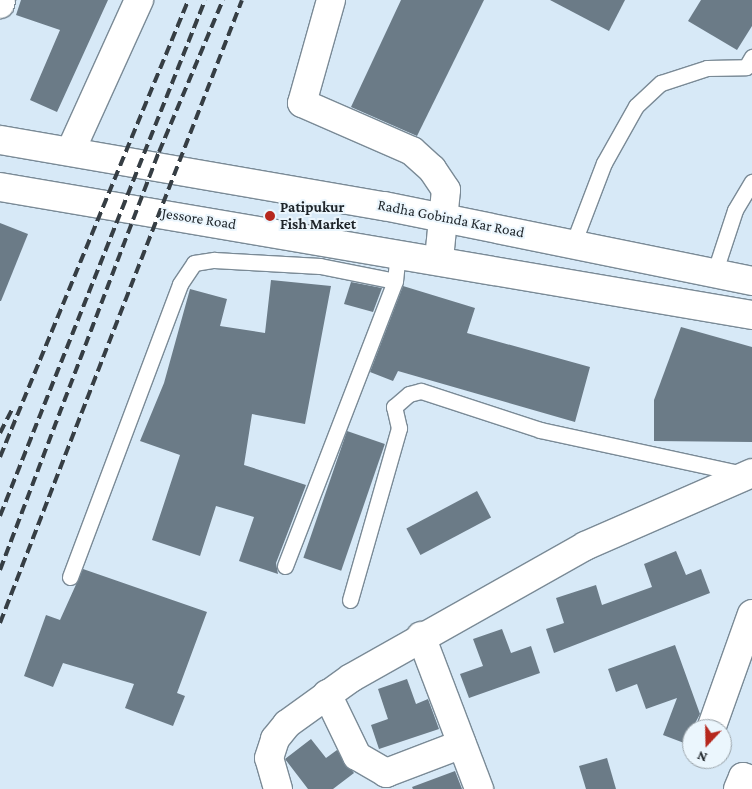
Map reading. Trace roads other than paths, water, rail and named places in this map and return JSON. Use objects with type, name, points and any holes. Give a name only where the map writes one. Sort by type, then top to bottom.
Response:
[{"type":"street","points":[[0,4],[2,0]]},
{"type":"street","points":[[71,150],[139,0]]},
{"type":"street","points":[[331,0],[302,103],[412,151],[446,190],[446,218],[439,260]]},
{"type":"street","name":"Radha Gobinda Kar Road","points":[[0,140],[71,150],[446,218],[752,281]]},
{"type":"street","name":"Jessore Road","points":[[0,187],[398,252],[752,315]]},
{"type":"street","points":[[278,789],[269,758],[275,739],[287,724],[328,694],[421,636],[585,546],[750,474]]},
{"type":"street","points":[[715,719],[752,614]]},
{"type":"street","points":[[421,636],[479,789]]},
{"type":"street","points":[[328,694],[357,756],[386,773],[462,744]]},
{"type":"street","points":[[738,789],[743,777],[752,780]]},
{"type":"lane","points":[[574,244],[604,163],[636,106],[660,83],[707,68],[746,67],[752,57]]},
{"type":"lane","points":[[714,274],[735,210],[752,182]]},
{"type":"lane","points":[[285,566],[396,281],[398,252]]},
{"type":"lane","points":[[70,578],[180,284],[194,263],[214,260],[320,266],[396,281]]},
{"type":"lane","points":[[350,600],[399,428],[394,407],[409,394],[421,391],[540,430],[750,474]]},
{"type":"railway","points":[[0,457],[188,0]]},
{"type":"railway","points":[[0,516],[205,0]]},
{"type":"railway","points":[[0,570],[159,152],[223,0]]},
{"type":"railway","points":[[0,623],[242,0]]},
{"type":"railway","points":[[0,433],[13,408]]},
{"type":"place","name":"Patipukur Fish Market","points":[[270,216]]}]
